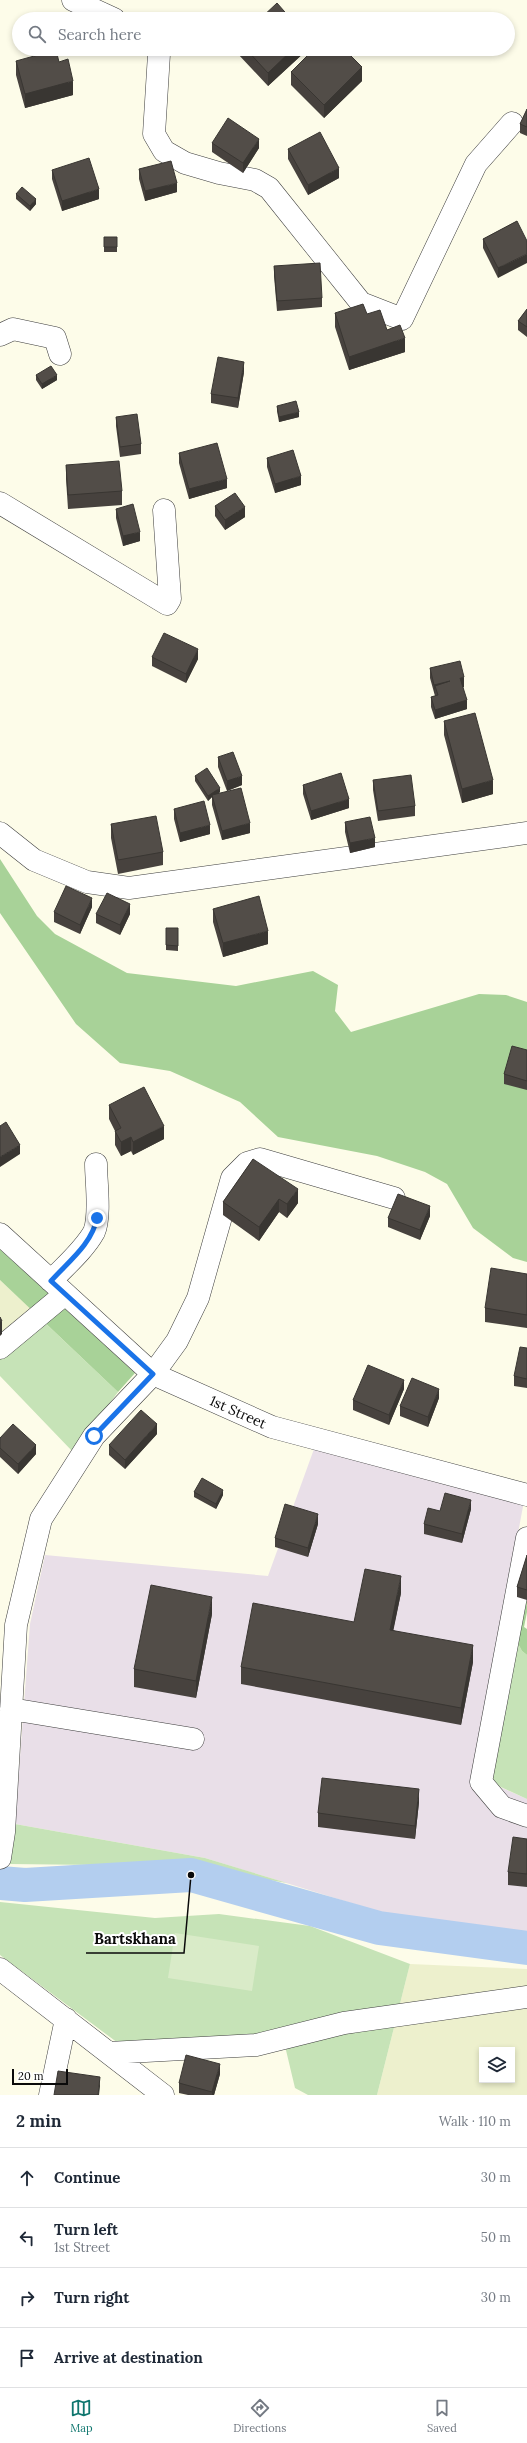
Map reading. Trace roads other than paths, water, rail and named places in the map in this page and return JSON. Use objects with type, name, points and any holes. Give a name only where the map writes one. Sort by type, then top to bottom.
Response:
[{"type":"street","points":[[73,0],[99,12]]},
{"type":"street","points":[[159,56],[154,134],[164,151],[185,163],[219,173],[255,180],[269,188],[361,303],[402,319],[476,164],[512,123]]},
{"type":"street","points":[[0,335],[13,329],[55,338],[60,354]]},
{"type":"street","points":[[0,503],[167,604],[170,599],[164,510]]},
{"type":"street","points":[[0,833],[41,863],[87,882],[129,888],[527,833]]},
{"type":"street","points":[[0,1856],[12,1709],[16,1624],[41,1519],[94,1436],[153,1374],[177,1341],[198,1298],[232,1178],[246,1163],[260,1159],[394,1198]]},
{"type":"street","points":[[0,1348],[58,1288],[94,1230],[97,1218],[96,1164]]},
{"type":"street","name":"1st Street","points":[[0,1234],[153,1374],[272,1427],[527,1495]]},
{"type":"street","points":[[527,1538],[481,1782],[502,1807],[527,1816]]},
{"type":"street","points":[[12,1709],[193,1739]]},
{"type":"street","points":[[0,1969],[163,2095]]},
{"type":"street","points":[[109,2053],[256,2045],[344,2022],[527,1997]]},
{"type":"street","points":[[50,2095],[66,2019]]},
{"type":"waterway","points":[[0,1883],[25,1885],[191,1875],[379,1928],[527,1948]]},
{"type":"place","name":"Bartskhana","points":[[191,1875]]}]
